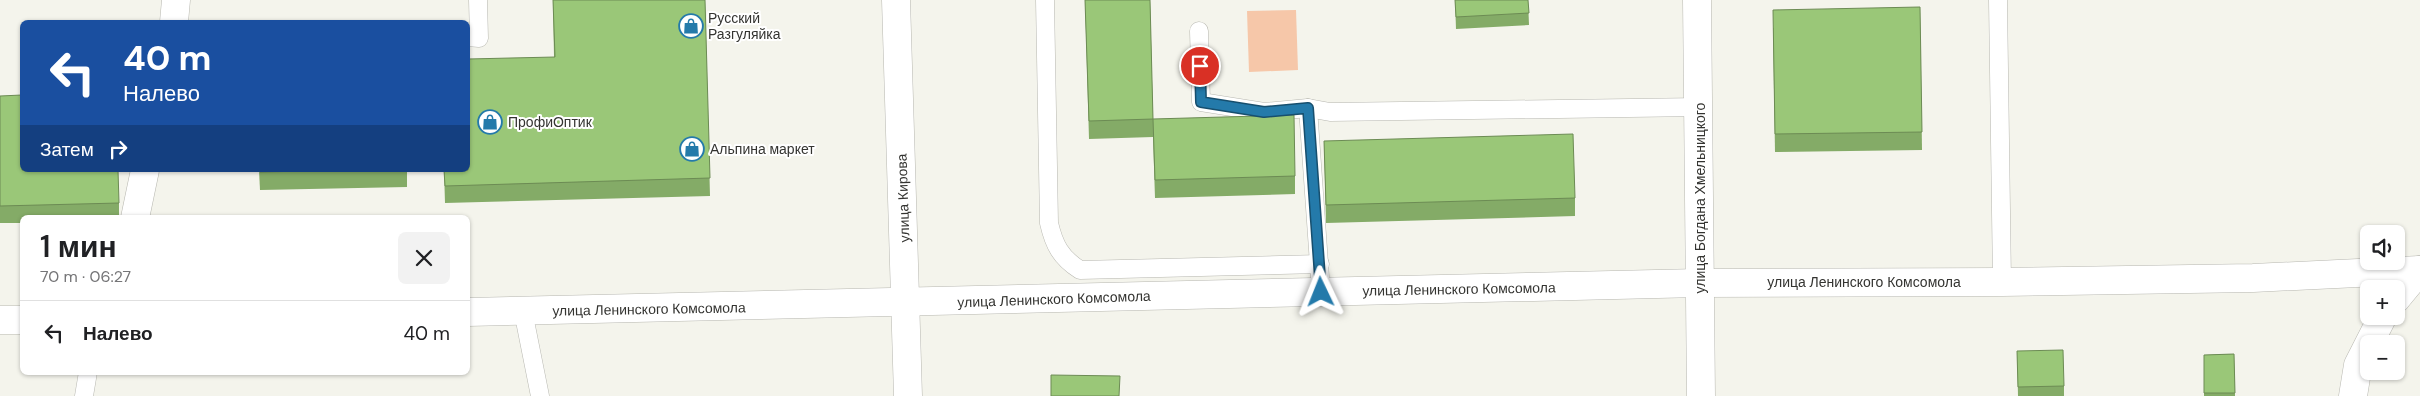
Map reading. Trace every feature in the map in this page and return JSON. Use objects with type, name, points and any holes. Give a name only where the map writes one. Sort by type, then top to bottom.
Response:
[{"type":"street","points":[[174,20],[176,0]]},
{"type":"street","name":"улица Кирова","points":[[896,0],[908,396]]},
{"type":"street","name":"улица Богдана Хмельницкого","points":[[1697,0],[1700,107],[1699,283],[1701,396]]},
{"type":"street","points":[[136,215],[145,172]]},
{"type":"street","points":[[2405,288],[2420,270]]},
{"type":"street","name":"улица Ленинского Комсомола","points":[[470,312],[1699,283],[2002,282],[2253,278],[2420,270]]},
{"type":"street","points":[[0,320],[20,320]]},
{"type":"street","points":[[2353,396],[2358,365],[2378,325]]},
{"type":"lane","points":[[470,38],[479,38],[478,0]]},
{"type":"lane","points":[[1045,0],[1049,223],[1054,243],[1066,261],[1080,270],[1320,264]]},
{"type":"lane","points":[[1998,0],[2002,282]]},
{"type":"lane","points":[[1199,30],[1201,102],[1264,112],[1308,108],[1330,112],[1700,107]]},
{"type":"lane","points":[[1308,108],[1321,292]]},
{"type":"lane","points":[[523,312],[540,396]]},
{"type":"lane","points":[[84,396],[88,375]]},
{"type":"shaded area","points":[[1296,10],[1298,70],[1249,72],[1247,11]]},
{"type":"building","points":[[553,0],[705,0],[710,178],[445,186],[444,172],[470,172],[470,59],[555,57]]},
{"type":"building","points":[[1085,0],[1150,0],[1153,119],[1089,121]]},
{"type":"building","points":[[1455,0],[1528,0],[1529,13],[1456,17]]},
{"type":"building","points":[[1920,7],[1922,132],[1775,134],[1773,10]]},
{"type":"building","points":[[20,95],[20,172],[118,172],[119,203],[0,206],[0,96]]},
{"type":"building","points":[[1294,115],[1295,176],[1155,180],[1153,119]]},
{"type":"building","points":[[1573,134],[1575,198],[1326,205],[1324,141]]},
{"type":"building","points":[[2063,350],[2064,386],[2018,387],[2017,351]]},
{"type":"building","points":[[2234,354],[2235,393],[2204,393],[2204,355]]},
{"type":"building","points":[[1051,375],[1120,376],[1119,396],[1051,396]]},
{"type":"place","name":"Русский Разгуляйка","points":[[691,26]]},
{"type":"place","name":"ПрофиОптик","points":[[490,122]]},
{"type":"place","name":"Альпина маркет","points":[[692,149]]},
{"type":"route","points":[[1200,66],[1201,102],[1264,112],[1308,108],[1321,292]]}]
